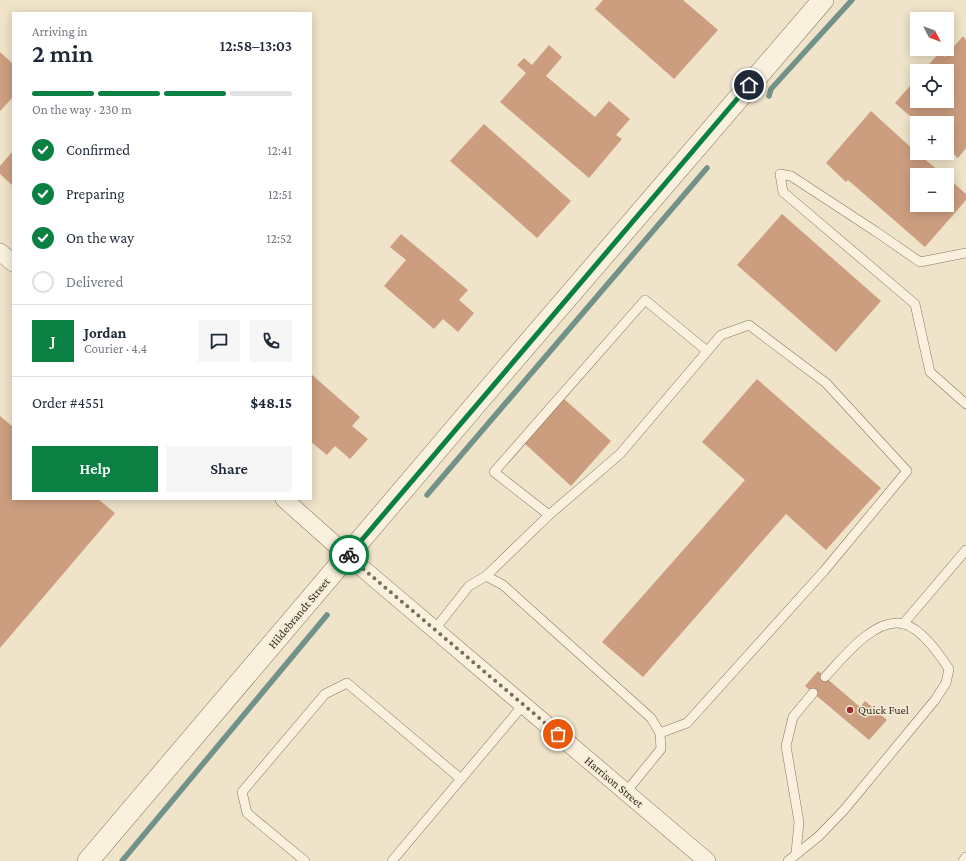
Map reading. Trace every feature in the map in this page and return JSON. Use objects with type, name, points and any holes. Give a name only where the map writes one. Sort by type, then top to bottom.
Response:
[{"type":"street","name":"Hildebrandt Street","points":[[88,861],[482,396],[822,0]]},
{"type":"street","points":[[0,252],[12,262]]},
{"type":"street","name":"Harrison Street","points":[[285,500],[348,556],[707,861]]},
{"type":"lane","points":[[966,253],[920,262],[791,176],[780,174],[783,192],[916,304],[930,372],[966,404]]},
{"type":"lane","points":[[549,516],[494,472],[645,300],[707,351]]},
{"type":"lane","points":[[435,629],[469,586],[486,576],[549,516],[620,454],[720,335],[749,325],[826,383],[907,471],[824,571],[687,723],[660,733]]},
{"type":"lane","points":[[903,624],[966,550]]},
{"type":"lane","points":[[486,576],[503,585],[651,718],[660,733],[661,749],[626,792]]},
{"type":"lane","points":[[788,861],[796,853],[819,836],[844,810],[935,700],[946,683],[949,669],[939,654],[922,635],[903,624],[884,624],[862,639],[825,678]]},
{"type":"lane","points":[[305,861],[247,813],[242,792],[326,694],[347,683],[461,779]]},
{"type":"lane","points":[[796,853],[799,822],[786,746],[793,718],[813,692]]},
{"type":"lane","points":[[392,861],[524,704]]},
{"type":"lane","points":[[963,861],[966,857]]},
{"type":"building","points":[[603,0],[683,0],[718,30],[674,79],[595,9]]},
{"type":"building","points":[[963,36],[966,40],[966,148],[958,158],[954,154],[954,116],[910,116],[895,103],[910,86],[910,108],[954,108],[954,64],[929,64],[936,56],[954,56],[954,46]]},
{"type":"building","points":[[549,45],[562,57],[546,76],[595,117],[609,101],[630,119],[616,135],[622,139],[589,178],[500,102],[526,73],[517,65],[524,58],[532,65]]},
{"type":"building","points":[[0,52],[12,63],[12,98],[0,111]]},
{"type":"building","points":[[871,111],[910,147],[910,160],[926,160],[935,168],[910,168],[910,212],[954,212],[954,183],[966,194],[966,200],[925,247],[848,180],[846,182],[826,163]]},
{"type":"building","points":[[484,124],[571,201],[537,238],[450,161]]},
{"type":"building","points":[[12,152],[12,185],[0,174],[0,166]]},
{"type":"building","points":[[782,214],[881,301],[836,352],[737,265]]},
{"type":"building","points":[[401,234],[468,290],[459,300],[474,313],[458,332],[443,319],[434,329],[384,286],[406,260],[390,247]]},
{"type":"building","points":[[312,375],[360,417],[352,426],[368,439],[350,459],[335,446],[327,455],[312,443]]},
{"type":"building","points":[[757,379],[881,488],[826,550],[786,514],[643,677],[602,642],[745,480],[702,442]]},
{"type":"building","points":[[563,398],[611,441],[571,486],[523,442]]},
{"type":"building","points":[[0,416],[12,426],[12,500],[99,500],[115,513],[0,648]]},
{"type":"building","points":[[818,671],[860,707],[865,701],[887,720],[869,740],[805,686]]},
{"type":"waterway","points":[[769,96],[771,89],[852,0]]},
{"type":"waterway","points":[[427,495],[707,168]]},
{"type":"waterway","points":[[122,861],[327,615]]},
{"type":"way so far","points":[[349,555],[348,556],[376,578],[558,734]]},
{"type":"place","name":"Quick Fuel","points":[[850,710]]},
{"type":"route","points":[[349,555],[482,396],[749,85]]}]
